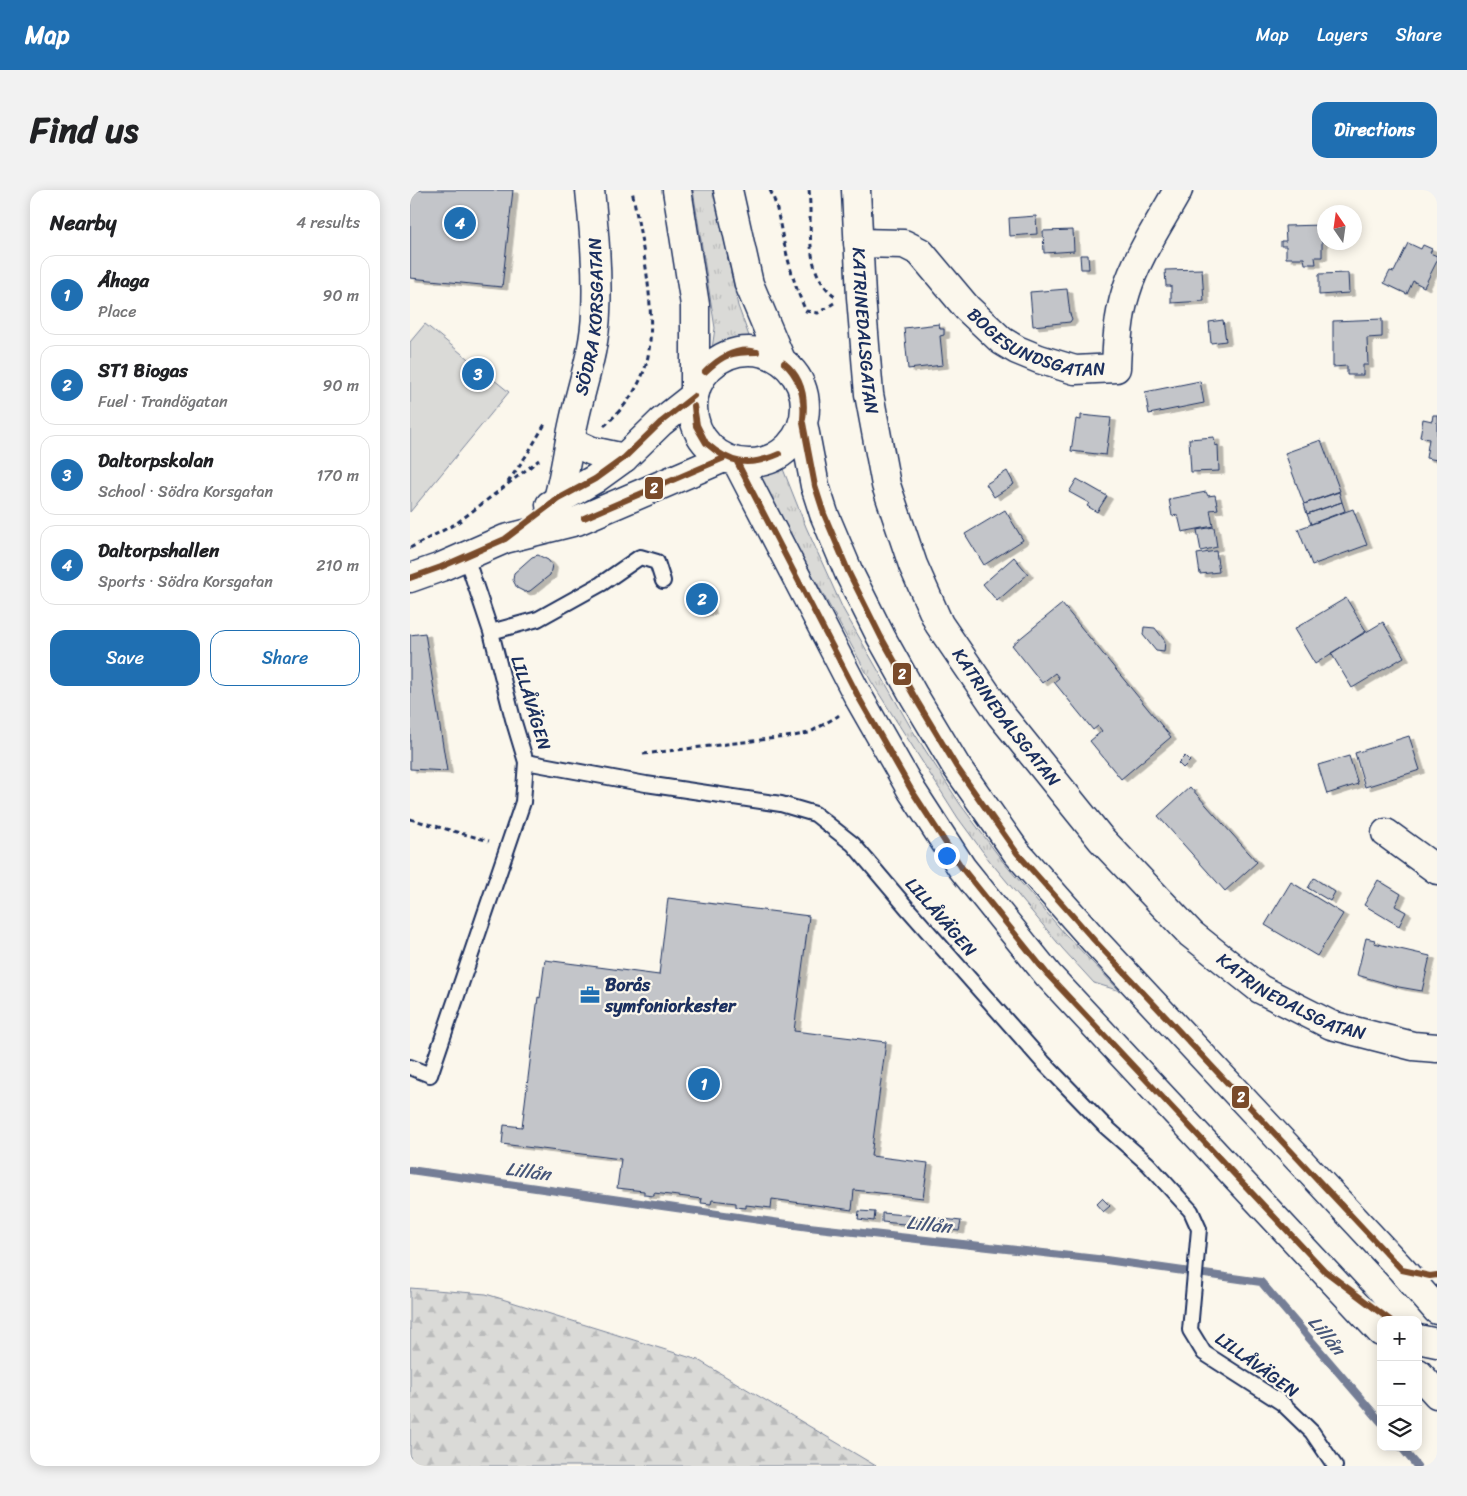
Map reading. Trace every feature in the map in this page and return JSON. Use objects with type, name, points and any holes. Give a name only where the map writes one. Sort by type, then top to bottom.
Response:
[{"type":"main road","name":"SÖDRA KORSGATAN","points":[[558,499],[589,363],[596,313],[594,239],[590,190]]},
{"type":"main road","points":[[677,190],[695,304],[693,417],[696,427],[707,445],[730,460],[859,698],[912,791],[962,868],[1048,975],[1377,1328]]},
{"type":"main road","points":[[728,190],[750,284],[781,360]]},
{"type":"main road","name":"KATRINEDALSGATAN","points":[[856,190],[869,394],[886,485],[912,565],[939,624],[1001,715],[1101,839],[1192,934],[1260,989],[1331,1025],[1413,1046],[1437,1048]]},
{"type":"main road","name":"BOGESUNDSGATAN","points":[[858,243],[904,244],[920,252],[967,308],[1002,341],[1017,350],[1075,370],[1116,368],[1117,332],[1126,292],[1144,252],[1178,190]]},
{"type":"main road","points":[[504,539],[558,499],[595,479],[624,458],[694,393],[709,367],[723,357],[731,354],[757,351],[781,360],[794,372],[802,388],[805,405],[803,423],[815,486],[824,514],[849,574],[881,637],[956,766],[1017,853],[1094,940],[1402,1270],[1437,1310]]},
{"type":"main road","points":[[410,578],[466,557],[504,539],[577,520],[730,460],[762,462],[785,451],[796,438],[803,423]]},
{"type":"main road","points":[[570,441],[592,451],[624,458]]},
{"type":"main road","points":[[1386,833],[1437,870]]},
{"type":"main road","points":[[1402,1270],[1430,1276],[1437,1275]]},
{"type":"main road","points":[[1325,1272],[1385,1316]]},
{"type":"main road","points":[[1422,1340],[1437,1343]]},
{"type":"main road","points":[[1422,1377],[1437,1394]]},
{"type":"lane","name":"LILLÅVÄGEN","points":[[466,557],[491,632],[526,762],[646,784],[781,804],[815,814],[853,844],[1043,1062],[1105,1126],[1148,1164],[1191,1211],[1199,1229],[1190,1330],[1204,1354],[1282,1403],[1312,1432],[1335,1466]]},
{"type":"lane","points":[[491,632],[538,618],[601,584],[640,557],[657,562],[663,581]]},
{"type":"lane","points":[[410,1067],[430,1075],[523,802],[526,762]]},
{"type":"path","points":[[770,190],[776,201],[783,240],[797,292],[806,311],[818,313],[831,306],[838,299],[826,290],[818,278],[812,263],[810,190]]},
{"type":"path","points":[[506,485],[528,453],[545,423]]},
{"type":"path","points":[[643,754],[809,733],[838,716],[835,710]]},
{"type":"path","points":[[410,819],[492,842]]},
{"type":"green space","points":[[693,190],[714,190],[738,306],[749,336],[712,349],[715,328]]},
{"type":"green space","points":[[425,324],[509,392],[410,512],[410,342]]},
{"type":"green space","points":[[783,469],[806,527],[843,609],[911,728],[960,804],[1004,863],[1064,933],[1120,991],[1094,983],[1062,948],[989,860],[958,818],[871,681],[758,476]]},
{"type":"green space","points":[[410,1288],[486,1294],[698,1360],[876,1466],[410,1466]]},
{"type":"building","points":[[410,190],[513,190],[502,287],[410,278]]},
{"type":"building","points":[[1036,216],[1037,234],[1010,236],[1009,218]]},
{"type":"building","points":[[1317,225],[1317,250],[1322,250],[1322,257],[1315,257],[1316,264],[1305,264],[1304,258],[1286,258],[1286,246],[1281,246],[1281,241],[1286,241],[1285,226]]},
{"type":"building","points":[[1073,230],[1074,251],[1044,253],[1043,231]]},
{"type":"building","points":[[1408,243],[1421,249],[1423,245],[1432,249],[1430,253],[1437,256],[1437,261],[1424,287],[1413,281],[1407,294],[1384,283],[1390,271],[1394,272]]},
{"type":"building","points":[[1080,255],[1088,255],[1089,269],[1081,269]]},
{"type":"building","points":[[1202,269],[1204,301],[1171,303],[1171,286],[1166,286],[1165,270]]},
{"type":"building","points":[[1348,273],[1349,293],[1319,295],[1319,274]]},
{"type":"building","points":[[1067,289],[1072,319],[1070,322],[1033,326],[1030,292]]},
{"type":"building","points":[[1382,319],[1382,337],[1367,338],[1368,365],[1363,365],[1363,375],[1347,375],[1347,366],[1333,367],[1333,321]]},
{"type":"building","points":[[1223,320],[1226,341],[1211,343],[1209,322]]},
{"type":"building","points":[[939,324],[940,329],[944,329],[944,335],[940,336],[943,365],[908,369],[904,328]]},
{"type":"building","points":[[1200,381],[1204,403],[1149,414],[1145,392]]},
{"type":"building","points":[[1081,415],[1111,418],[1106,455],[1071,451],[1076,419],[1081,420]]},
{"type":"building","points":[[1433,415],[1437,415],[1437,460],[1426,458],[1429,439],[1420,437],[1423,419],[1432,421]]},
{"type":"building","points":[[1214,437],[1215,446],[1218,445],[1219,471],[1191,472],[1189,439]]},
{"type":"building","points":[[1321,440],[1340,491],[1304,504],[1285,453]]},
{"type":"building","points":[[1007,471],[1014,484],[994,497],[986,484]]},
{"type":"building","points":[[1077,479],[1107,496],[1097,512],[1087,506],[1089,503],[1069,492]]},
{"type":"building","points":[[1206,492],[1208,496],[1215,495],[1218,509],[1210,510],[1213,526],[1182,532],[1178,515],[1172,516],[1169,499]]},
{"type":"building","points":[[1339,492],[1342,502],[1307,514],[1304,504]]},
{"type":"building","points":[[1342,502],[1345,511],[1311,524],[1307,514]]},
{"type":"building","points":[[1353,509],[1367,545],[1312,565],[1298,529]]},
{"type":"building","points":[[1005,510],[1023,540],[984,565],[965,534]]},
{"type":"building","points":[[1214,527],[1217,547],[1201,551],[1197,530]]},
{"type":"building","points":[[1216,551],[1219,572],[1200,574],[1197,554]]},
{"type":"building","points":[[538,555],[548,560],[552,565],[550,575],[530,591],[525,592],[517,588],[513,580],[514,573],[532,557]]},
{"type":"building","points":[[1014,557],[1028,574],[997,601],[983,584]]},
{"type":"building","points":[[704,584],[711,611],[699,614],[693,587]]},
{"type":"building","points":[[1346,598],[1366,631],[1315,664],[1294,629]]},
{"type":"building","points":[[1062,604],[1171,737],[1121,779],[1090,741],[1102,731],[1098,726],[1093,730],[1054,682],[1059,678],[1055,673],[1042,683],[1012,645]]},
{"type":"building","points":[[1383,622],[1404,657],[1352,688],[1331,653]]},
{"type":"building","points":[[1144,627],[1155,628],[1165,641],[1164,652],[1156,651],[1143,635]]},
{"type":"building","points":[[425,633],[447,771],[410,769],[410,635]]},
{"type":"building","points":[[1409,736],[1420,770],[1365,787],[1355,753]]},
{"type":"building","points":[[1185,756],[1190,761],[1183,768],[1178,763]]},
{"type":"building","points":[[1349,756],[1358,784],[1327,794],[1318,765]]},
{"type":"building","points":[[1190,787],[1257,862],[1225,891],[1158,816]]},
{"type":"building","points":[[1314,878],[1335,892],[1330,901],[1308,888]]},
{"type":"building","points":[[1378,880],[1401,894],[1395,906],[1406,912],[1399,926],[1364,905]]},
{"type":"building","points":[[1291,882],[1343,914],[1317,956],[1265,925]]},
{"type":"building","points":[[668,898],[809,916],[794,1031],[886,1042],[871,1156],[928,1163],[923,1198],[854,1190],[852,1210],[772,1199],[771,1208],[746,1205],[746,1208],[736,1207],[736,1203],[712,1200],[711,1204],[701,1203],[702,1199],[654,1193],[654,1196],[644,1195],[644,1191],[617,1188],[621,1159],[502,1144],[504,1125],[522,1127],[538,997],[540,998],[545,960],[659,975]]},
{"type":"building","points":[[1366,938],[1375,940],[1374,943],[1430,956],[1422,991],[1399,987],[1357,975]]},
{"type":"building","points":[[1102,1198],[1110,1206],[1103,1212],[1096,1204]]},
{"type":"building","points":[[859,1211],[875,1212],[874,1221],[858,1219]]},
{"type":"building","points":[[882,1213],[917,1216],[916,1225],[882,1222]]},
{"type":"building","points":[[926,1217],[961,1221],[959,1231],[925,1226]]},
{"type":"waterway","name":"Lillån","points":[[410,1170],[809,1227],[1106,1260],[1261,1282],[1377,1417]]},
{"type":"waterway","name":"Lillån","points":[[1404,1451],[1417,1466]]},
{"type":"transit line","name":"2","points":[[705,372],[729,354],[742,351],[757,352]]},
{"type":"transit line","name":"2","points":[[705,372],[717,361],[728,355],[757,352]]},
{"type":"transit line","name":"2","points":[[784,363],[799,381],[804,403],[803,419]]},
{"type":"transit line","name":"2","points":[[784,363],[790,369],[801,388],[803,419]]},
{"type":"transit line","name":"2","points":[[410,578],[441,567],[505,539],[558,499],[595,479],[624,458],[661,422],[694,396]]},
{"type":"transit line","name":"2","points":[[694,406],[697,425],[706,443]]},
{"type":"transit line","name":"2","points":[[694,406],[696,426],[706,443]]},
{"type":"transit line","name":"2","points":[[803,423],[815,486],[824,514],[849,573],[881,637],[914,696],[956,766],[1017,853],[1094,940],[1402,1270],[1430,1276],[1437,1275]]},
{"type":"transit line","name":"2","points":[[706,443],[724,456],[741,462],[758,461],[779,454]]},
{"type":"transit line","name":"2","points":[[584,518],[724,458]]},
{"type":"transit line","name":"2","points":[[737,462],[859,698],[912,791],[962,868],[1048,975],[1325,1271],[1385,1316]]},
{"type":"place","name":"Daltorpshallen","points":[[460,223]]},
{"type":"place","name":"Daltorpskolan","points":[[478,374]]},
{"type":"place","name":"ST1 Biogas","points":[[702,599]]},
{"type":"place","name":"Borås symfoniorkester","points":[[590,995]]},
{"type":"place","name":"Åhaga","points":[[704,1084]]}]
